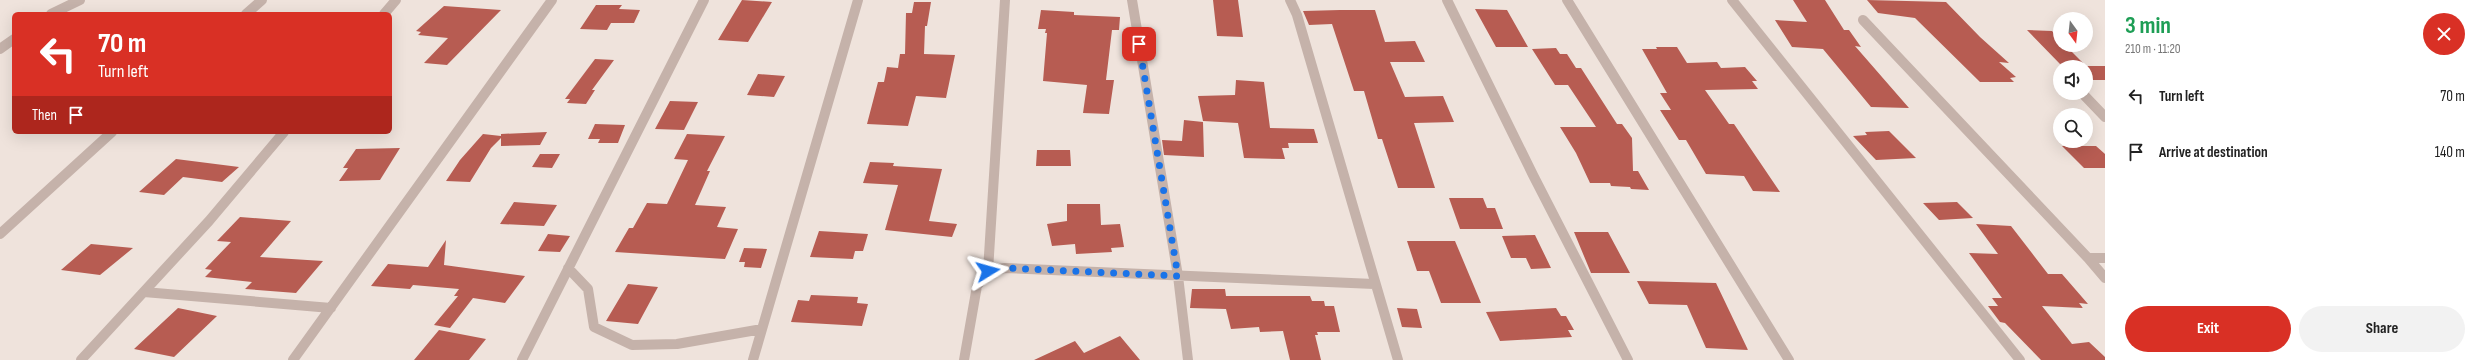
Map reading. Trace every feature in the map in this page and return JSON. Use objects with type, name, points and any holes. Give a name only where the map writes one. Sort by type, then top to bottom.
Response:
[{"type":"street","points":[[55,12],[80,0]]},
{"type":"street","points":[[248,12],[262,0]]},
{"type":"street","points":[[386,12],[396,0]]},
{"type":"street","points":[[293,360],[552,0]]},
{"type":"street","points":[[522,360],[704,0]]},
{"type":"street","points":[[753,360],[858,0]]},
{"type":"street","points":[[964,360],[978,286],[988,271],[1005,0]]},
{"type":"street","points":[[1132,0],[1178,276],[1188,360]]},
{"type":"street","points":[[1290,0],[1297,15],[1374,284],[1398,360]]},
{"type":"street","points":[[1447,0],[1532,175],[1628,360]]},
{"type":"street","points":[[1567,0],[1789,360]]},
{"type":"street","points":[[1732,0],[2020,360]]},
{"type":"street","points":[[1863,20],[2088,258],[2105,278]]},
{"type":"street","points":[[0,49],[12,40]]},
{"type":"street","points":[[2089,100],[2105,117]]},
{"type":"street","points":[[0,234],[110,134]]},
{"type":"street","points":[[81,360],[209,221],[282,134]]},
{"type":"street","points":[[2088,258],[2105,258]]},
{"type":"street","points":[[568,268],[588,289],[594,327],[632,345],[677,344],[762,329]]},
{"type":"street","points":[[988,271],[1005,268],[1374,284]]},
{"type":"street","points":[[144,292],[331,308]]},
{"type":"building","points":[[742,0],[772,2],[748,42],[718,40]]},
{"type":"building","points":[[1213,0],[1238,0],[1243,37],[1217,36]]},
{"type":"building","points":[[1793,0],[1825,0],[1844,30],[1849,30],[1861,47],[1855,46],[1909,108],[1871,107],[1823,49],[1792,47],[1775,20],[1807,22]]},
{"type":"building","points":[[1867,0],[1946,2],[1980,37],[2009,63],[1999,62],[2016,77],[2010,78],[2014,82],[1980,82],[1915,18],[1878,13]]},
{"type":"building","points":[[914,2],[931,2],[927,26],[925,26],[924,54],[955,55],[946,98],[916,96],[908,126],[867,124],[878,82],[884,82],[887,67],[898,68],[900,54],[905,54],[906,13],[912,13]]},
{"type":"building","points":[[596,5],[622,5],[619,9],[640,10],[634,23],[611,23],[607,30],[580,29]]},
{"type":"building","points":[[444,6],[501,10],[447,65],[424,63],[448,38],[418,35],[421,32],[416,31]]},
{"type":"building","points":[[1475,9],[1507,10],[1528,47],[1496,47]]},
{"type":"building","points":[[1041,10],[1074,12],[1074,15],[1120,17],[1119,30],[1112,30],[1106,80],[1114,80],[1109,114],[1083,113],[1087,85],[1043,81],[1047,33],[1045,33],[1046,29],[1038,29]]},
{"type":"building","points":[[1375,10],[1385,42],[1415,41],[1425,62],[1390,62],[1405,97],[1443,96],[1454,122],[1414,123],[1435,188],[1398,188],[1382,139],[1378,139],[1364,91],[1354,91],[1332,24],[1309,25],[1303,11]]},
{"type":"building","points":[[2027,30],[2052,31],[2053,52],[2072,52],[2080,60],[2056,60]]},
{"type":"building","points":[[1656,47],[1677,47],[1687,63],[1717,62],[1721,68],[1745,67],[1757,81],[1752,81],[1758,89],[1705,90],[1729,124],[1734,124],[1780,192],[1753,191],[1744,176],[1706,174],[1686,140],[1679,140],[1660,110],[1671,110],[1660,93],[1667,93],[1642,49],[1657,49]]},
{"type":"building","points":[[1556,48],[1560,54],[1567,54],[1576,68],[1581,68],[1617,124],[1622,124],[1632,138],[1633,171],[1638,171],[1649,190],[1611,186],[1610,183],[1590,183],[1576,153],[1560,127],[1596,127],[1568,85],[1555,85],[1532,49]]},
{"type":"building","points":[[595,59],[614,60],[592,90],[595,90],[586,104],[567,103],[570,99],[565,99]]},
{"type":"building","points":[[2093,66],[2105,66],[2105,80],[2093,80]]},
{"type":"building","points":[[758,74],[785,76],[774,97],[747,95]]},
{"type":"building","points":[[1236,80],[1264,82],[1270,128],[1314,129],[1318,143],[1288,143],[1289,148],[1282,148],[1285,159],[1244,158],[1238,123],[1203,121],[1198,96],[1235,95]]},
{"type":"building","points":[[670,101],[698,102],[684,130],[655,129]]},
{"type":"building","points":[[1184,120],[1203,122],[1204,157],[1164,155],[1162,140],[1182,141]]},
{"type":"building","points":[[595,124],[625,125],[618,143],[598,143],[600,139],[588,139]]},
{"type":"building","points":[[1889,131],[1916,158],[1876,160],[1853,136],[1867,135],[1865,132]]},
{"type":"building","points":[[547,132],[540,145],[501,146],[501,138],[491,148],[470,182],[446,181],[460,160],[483,134],[501,136],[501,134]]},
{"type":"building","points":[[687,134],[725,136],[707,171],[710,171],[695,205],[726,207],[717,227],[738,229],[725,259],[615,252],[629,228],[633,228],[647,203],[667,204],[688,160],[674,159]]},
{"type":"building","points":[[2093,146],[2096,146],[2105,154],[2105,168],[2084,168],[2064,148],[2093,148]]},
{"type":"building","points":[[400,148],[380,180],[339,181],[348,168],[343,168],[356,149]]},
{"type":"building","points":[[1037,150],[1070,150],[1071,166],[1036,166]]},
{"type":"building","points":[[540,154],[560,154],[552,168],[532,167]]},
{"type":"building","points":[[176,159],[239,167],[222,182],[183,177],[164,195],[139,192]]},
{"type":"building","points":[[870,162],[894,163],[893,166],[942,169],[929,221],[957,224],[952,237],[885,230],[898,185],[863,183]]},
{"type":"building","points":[[1449,198],[1483,198],[1487,208],[1495,208],[1503,229],[1460,229]]},
{"type":"building","points":[[514,202],[557,205],[544,226],[500,224]]},
{"type":"building","points":[[1957,202],[1973,218],[1939,220],[1923,203]]},
{"type":"building","points":[[1067,204],[1100,204],[1101,225],[1120,224],[1124,247],[1111,248],[1112,252],[1076,254],[1075,244],[1052,246],[1047,224],[1067,221]]},
{"type":"building","points":[[240,217],[291,221],[260,257],[323,261],[296,293],[245,289],[252,282],[205,277],[212,270],[205,269],[231,242],[217,241]]},
{"type":"building","points":[[1976,224],[2011,226],[2048,274],[2062,274],[2088,304],[2079,303],[2083,308],[2042,306],[2072,344],[2089,342],[2105,357],[2105,360],[2041,360],[2005,323],[2000,322],[1988,306],[1998,306],[1992,298],[2002,298],[1969,253],[1998,254]]},
{"type":"building","points":[[819,231],[868,234],[863,251],[855,251],[853,259],[810,257]]},
{"type":"building","points":[[1574,232],[1608,232],[1630,273],[1591,273]]},
{"type":"building","points":[[548,234],[570,236],[560,252],[538,251]]},
{"type":"building","points":[[1535,235],[1551,268],[1531,269],[1526,258],[1511,258],[1502,236]]},
{"type":"building","points":[[446,240],[444,265],[525,276],[505,303],[473,298],[450,328],[434,325],[458,296],[454,296],[459,289],[413,285],[410,289],[371,286],[388,264],[428,267]]},
{"type":"building","points":[[1407,241],[1455,241],[1481,303],[1441,303],[1429,271],[1417,271]]},
{"type":"building","points":[[91,244],[133,248],[100,275],[61,270]]},
{"type":"building","points":[[744,248],[767,249],[761,268],[744,267],[745,262],[739,262]]},
{"type":"building","points":[[1637,281],[1716,283],[1748,350],[1706,348],[1687,305],[1649,304]]},
{"type":"building","points":[[628,284],[658,287],[638,324],[606,321]]},
{"type":"building","points":[[1192,289],[1225,289],[1226,296],[1310,296],[1312,301],[1324,301],[1325,306],[1334,306],[1340,332],[1317,332],[1318,335],[1315,335],[1321,360],[1290,360],[1283,331],[1260,332],[1259,327],[1231,329],[1226,309],[1190,308]]},
{"type":"building","points":[[811,295],[858,297],[857,303],[868,304],[862,326],[791,322],[798,300],[809,301]]},
{"type":"building","points":[[178,308],[217,316],[174,357],[134,349]]},
{"type":"building","points":[[1397,308],[1417,309],[1422,328],[1402,327]]},
{"type":"building","points":[[1556,308],[1561,316],[1566,316],[1574,330],[1568,330],[1572,337],[1500,341],[1486,312]]},
{"type":"building","points":[[439,330],[486,339],[469,360],[414,360]]},
{"type":"building","points":[[1120,336],[1140,360],[1034,360],[1075,341],[1084,353]]},
{"type":"route","points":[[988,271],[1005,268],[1178,276],[1139,44]]}]
